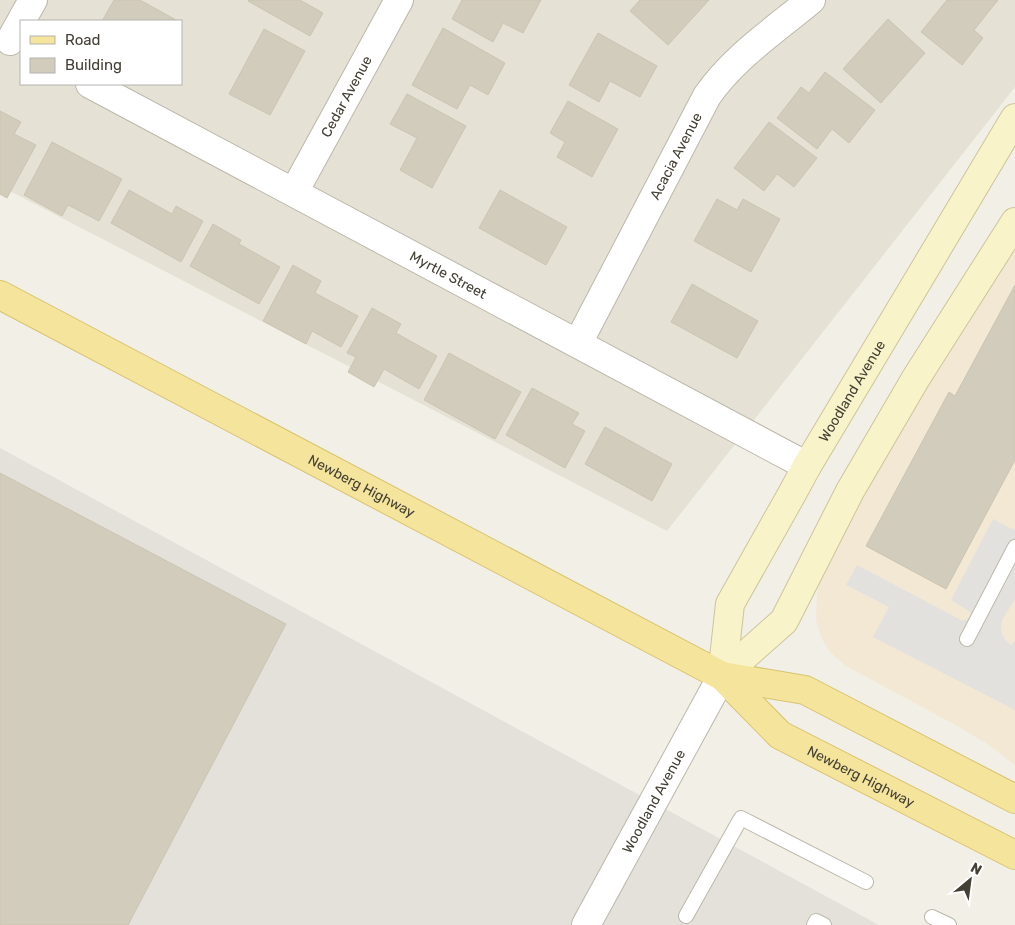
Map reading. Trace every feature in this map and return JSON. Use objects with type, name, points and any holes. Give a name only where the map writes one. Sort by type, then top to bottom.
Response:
[{"type":"main road","name":"Woodland Avenue","points":[[722,676],[730,604],[807,466],[1015,118]]},
{"type":"main road","name":"Woodland Avenue","points":[[722,676],[784,621],[850,491],[916,378],[1015,222]]},
{"type":"main road","name":"Newberg Highway","points":[[0,295],[722,676],[780,735],[1015,855]]},
{"type":"main road","name":"Newberg Highway","points":[[722,676],[805,690],[1015,799]]},
{"type":"street","points":[[22,20],[33,0]]},
{"type":"street","name":"Cedar Avenue","points":[[294,192],[399,0]]},
{"type":"street","name":"Acacia Avenue","points":[[578,343],[707,96],[730,67],[811,0]]},
{"type":"street","points":[[10,42],[20,24]]},
{"type":"street","name":"Myrtle Street","points":[[92,85],[807,466]]},
{"type":"street","name":"Woodland Avenue","points":[[586,925],[722,676]]},
{"type":"lane","points":[[966,639],[1015,547]]},
{"type":"lane","points":[[686,916],[741,818],[866,882]]},
{"type":"lane","points":[[932,917],[949,925]]},
{"type":"lane","points":[[814,925],[816,921],[824,925]]},
{"type":"shaded area","points":[[0,0],[1015,0],[1015,87],[667,531],[0,186]]},
{"type":"shaded area","points":[[1015,240],[1015,765],[986,743],[952,723],[846,666],[830,652],[821,637],[816,620],[817,595],[827,546]]},
{"type":"shaded area","points":[[0,448],[879,925],[0,925]]},
{"type":"shaded area","points":[[993,519],[1014,530],[1015,528],[1015,599],[1002,620],[1001,631],[1005,640],[1011,645],[1015,641],[1015,710],[873,637],[889,607],[846,585],[857,565],[961,620],[966,620],[971,615],[969,611],[951,600]]},
{"type":"building","points":[[114,0],[140,0],[176,20],[103,20]]},
{"type":"building","points":[[249,0],[300,0],[323,13],[310,36]]},
{"type":"building","points":[[462,0],[541,0],[523,33],[503,23],[493,42],[452,19]]},
{"type":"building","points":[[640,0],[709,0],[668,45],[630,11]]},
{"type":"building","points":[[947,0],[998,0],[974,30],[983,38],[962,65],[921,32]]},
{"type":"building","points":[[888,19],[925,53],[881,103],[843,69]]},
{"type":"building","points":[[443,28],[505,63],[488,95],[470,85],[457,109],[412,85]]},
{"type":"building","points":[[264,29],[305,51],[270,115],[229,94]]},
{"type":"building","points":[[598,33],[657,66],[640,97],[610,81],[599,102],[569,85]]},
{"type":"building","points":[[825,72],[875,110],[849,143],[832,129],[817,149],[777,118],[801,87],[809,93]]},
{"type":"building","points":[[407,94],[466,126],[432,188],[400,170],[417,138],[390,124]]},
{"type":"building","points":[[568,101],[618,129],[592,177],[557,157],[565,142],[550,133]]},
{"type":"building","points":[[0,111],[21,122],[14,134],[36,145],[7,198],[0,194]]},
{"type":"building","points":[[769,122],[817,158],[794,187],[777,174],[764,191],[734,168]]},
{"type":"building","points":[[52,142],[122,179],[99,221],[68,205],[62,216],[24,195]]},
{"type":"building","points":[[129,190],[172,214],[176,206],[203,221],[181,262],[111,223]]},
{"type":"building","points":[[500,190],[567,227],[546,265],[479,228]]},
{"type":"building","points":[[717,199],[737,210],[743,199],[780,219],[751,272],[694,241]]},
{"type":"building","points":[[213,224],[241,240],[239,244],[280,267],[259,304],[190,266]]},
{"type":"building","points":[[293,265],[321,281],[315,293],[358,316],[341,347],[312,331],[306,344],[263,321]]},
{"type":"building","points":[[692,284],[758,321],[737,358],[671,322]]},
{"type":"building","points":[[1015,285],[1015,460],[946,589],[866,546],[949,392],[955,396]]},
{"type":"building","points":[[372,308],[401,324],[396,333],[437,356],[419,389],[384,369],[374,387],[348,372],[356,357],[347,353]]},
{"type":"building","points":[[449,353],[521,392],[495,439],[424,400]]},
{"type":"building","points":[[532,388],[579,413],[572,424],[585,431],[565,468],[506,435]]},
{"type":"building","points":[[605,427],[672,464],[652,501],[585,464]]},
{"type":"building","points":[[0,473],[286,624],[128,925],[0,925]]}]
